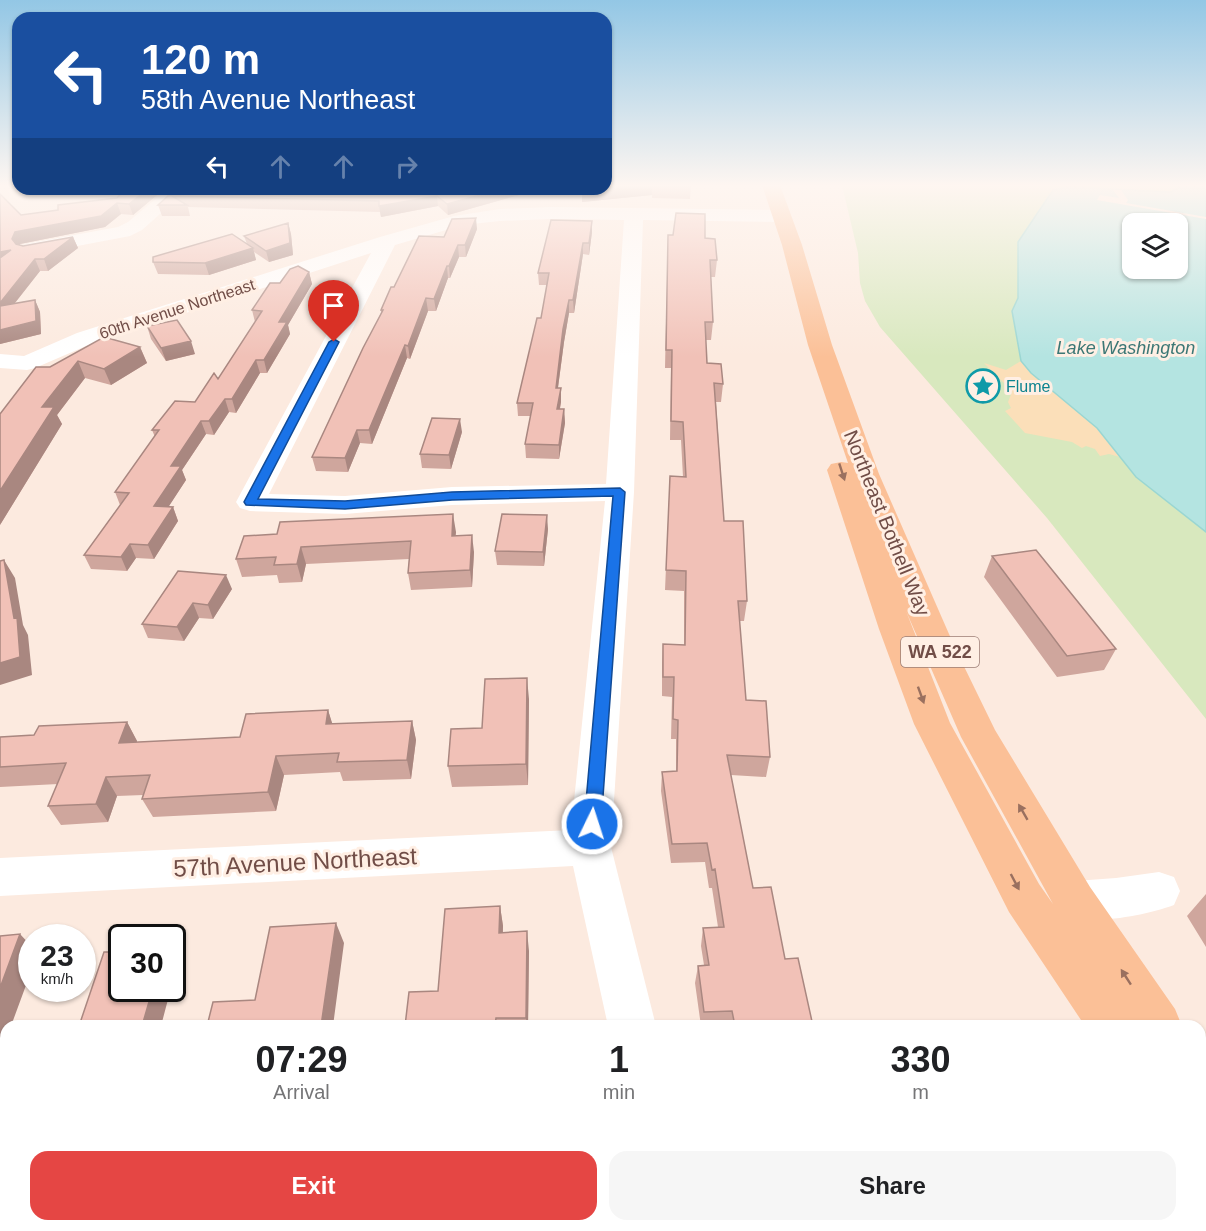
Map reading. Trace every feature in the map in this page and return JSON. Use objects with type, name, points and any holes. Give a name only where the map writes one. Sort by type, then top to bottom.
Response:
[{"type":"main road","name":"Northeast Bothell Way","points":[[778,242],[842,473],[896,629],[932,724],[1024,898],[1109,1020]]},
{"type":"main road","name":"Northeast Bothell Way","points":[[782,242],[865,474],[939,650],[980,737],[1075,901],[1154,1020]]},
{"type":"street","points":[[30,249],[66,242]]},
{"type":"street","name":"60th Avenue Northeast","points":[[1,373],[85,338],[382,242]]},
{"type":"street","points":[[386,242],[250,502],[345,505],[452,496],[620,492]]},
{"type":"street","points":[[631,1020],[591,847],[620,492],[633,242]]},
{"type":"street","name":"57th Avenue Northeast","points":[[0,877],[591,847]]},
{"type":"street","points":[[1075,901],[1116,898],[1159,891]]},
{"type":"green space","points":[[856,242],[1018,242],[1018,298],[1012,311],[1031,373],[1097,428],[1136,477],[1206,532],[1206,719],[1047,518],[880,327],[865,301],[860,283]]},
{"type":"sand","points":[[1021,361],[1031,373],[1097,428],[1120,457],[1109,454],[1100,456],[1095,449],[1086,446],[1082,448],[1072,442],[1025,433],[1005,411],[1011,408],[1008,402],[1012,392],[984,363],[1006,370]]},
{"type":"water","name":"Lake Washington","points":[[1018,242],[1122,242],[1122,279],[1188,279],[1188,242],[1206,242],[1206,532],[1136,477],[1097,428],[1031,373],[1021,361],[1012,311],[1018,298]]},
{"type":"building","points":[[0,242],[15,242],[23,246],[43,242],[66,242],[44,259],[35,259],[0,303],[0,258],[11,250],[0,252]]},
{"type":"building","points":[[203,242],[245,242],[253,248],[205,263],[153,262],[153,257]]},
{"type":"building","points":[[253,242],[290,242],[290,243],[266,251]]},
{"type":"building","points":[[416,242],[466,242],[465,245],[458,245],[434,299],[426,298],[408,346],[405,345],[369,430],[357,430],[345,458],[312,457],[383,310],[381,310],[391,287],[394,287]]},
{"type":"building","points":[[545,242],[589,242],[583,243],[573,300],[569,300],[563,329],[556,388],[561,388],[557,409],[564,409],[559,445],[525,444],[533,403],[517,403],[537,318],[541,318],[549,273],[538,273]]},
{"type":"building","points":[[668,242],[715,242],[717,260],[710,260],[713,322],[705,322],[707,363],[721,364],[723,384],[714,383],[724,521],[743,521],[747,601],[738,601],[746,700],[766,701],[770,757],[727,755],[753,888],[771,887],[785,959],[798,958],[812,1020],[734,1020],[732,1011],[704,1012],[698,966],[709,965],[703,928],[724,927],[715,869],[712,870],[707,843],[672,844],[662,772],[677,771],[678,720],[673,719],[674,677],[663,677],[663,644],[685,645],[686,571],[666,570],[670,476],[686,477],[683,422],[671,421],[672,350],[666,350]]},
{"type":"building","points":[[298,266],[309,272],[279,322],[287,322],[264,360],[256,360],[232,399],[225,399],[209,421],[201,421],[171,466],[181,466],[154,506],[173,507],[148,545],[130,544],[121,557],[84,555],[129,493],[115,492],[159,430],[152,430],[175,401],[195,402],[214,373],[218,379],[262,311],[252,310],[270,283],[280,283],[290,269]]},
{"type":"building","points":[[35,300],[36,321],[0,330],[0,306]]},
{"type":"building","points":[[177,320],[191,341],[161,348],[147,326]]},
{"type":"building","points":[[104,337],[140,347],[104,369],[78,361],[42,407],[54,407],[0,491],[0,414],[36,367],[50,367]]},
{"type":"building","points":[[432,418],[460,419],[449,455],[420,454]]},
{"type":"building","points":[[453,514],[452,536],[472,535],[470,570],[408,573],[411,541],[301,547],[297,564],[274,565],[276,557],[236,559],[244,536],[277,534],[280,522]]},
{"type":"building","points":[[502,514],[547,515],[543,552],[495,551]]},
{"type":"building","points":[[1036,550],[1116,649],[1067,656],[992,556]]},
{"type":"building","points":[[4,560],[14,618],[17,617],[20,657],[0,663],[0,561]]},
{"type":"building","points":[[178,571],[226,575],[208,605],[193,603],[177,627],[142,624]]},
{"type":"building","points":[[527,678],[526,764],[448,766],[451,729],[482,728],[485,679]]},
{"type":"building","points":[[328,710],[326,724],[412,721],[407,760],[337,762],[339,753],[276,756],[268,792],[142,799],[150,775],[106,777],[96,804],[48,806],[66,763],[0,767],[0,737],[34,735],[39,726],[127,722],[119,743],[240,737],[246,714]]},
{"type":"building","points":[[500,906],[499,933],[527,931],[526,1018],[406,1020],[409,992],[438,991],[445,909]]},
{"type":"building","points":[[336,923],[322,1020],[208,1020],[213,1002],[255,1000],[270,927]]},
{"type":"building","points":[[18,934],[0,988],[0,936]]},
{"type":"building","points":[[104,952],[108,952],[108,1002],[149,1002],[144,1020],[81,1020],[87,1002],[96,1002],[96,976]]},
{"type":"place","name":"Flume","points":[[983,386]]},
{"type":"route","points":[[334,342],[250,502],[345,505],[452,496],[620,492],[592,824]]}]
